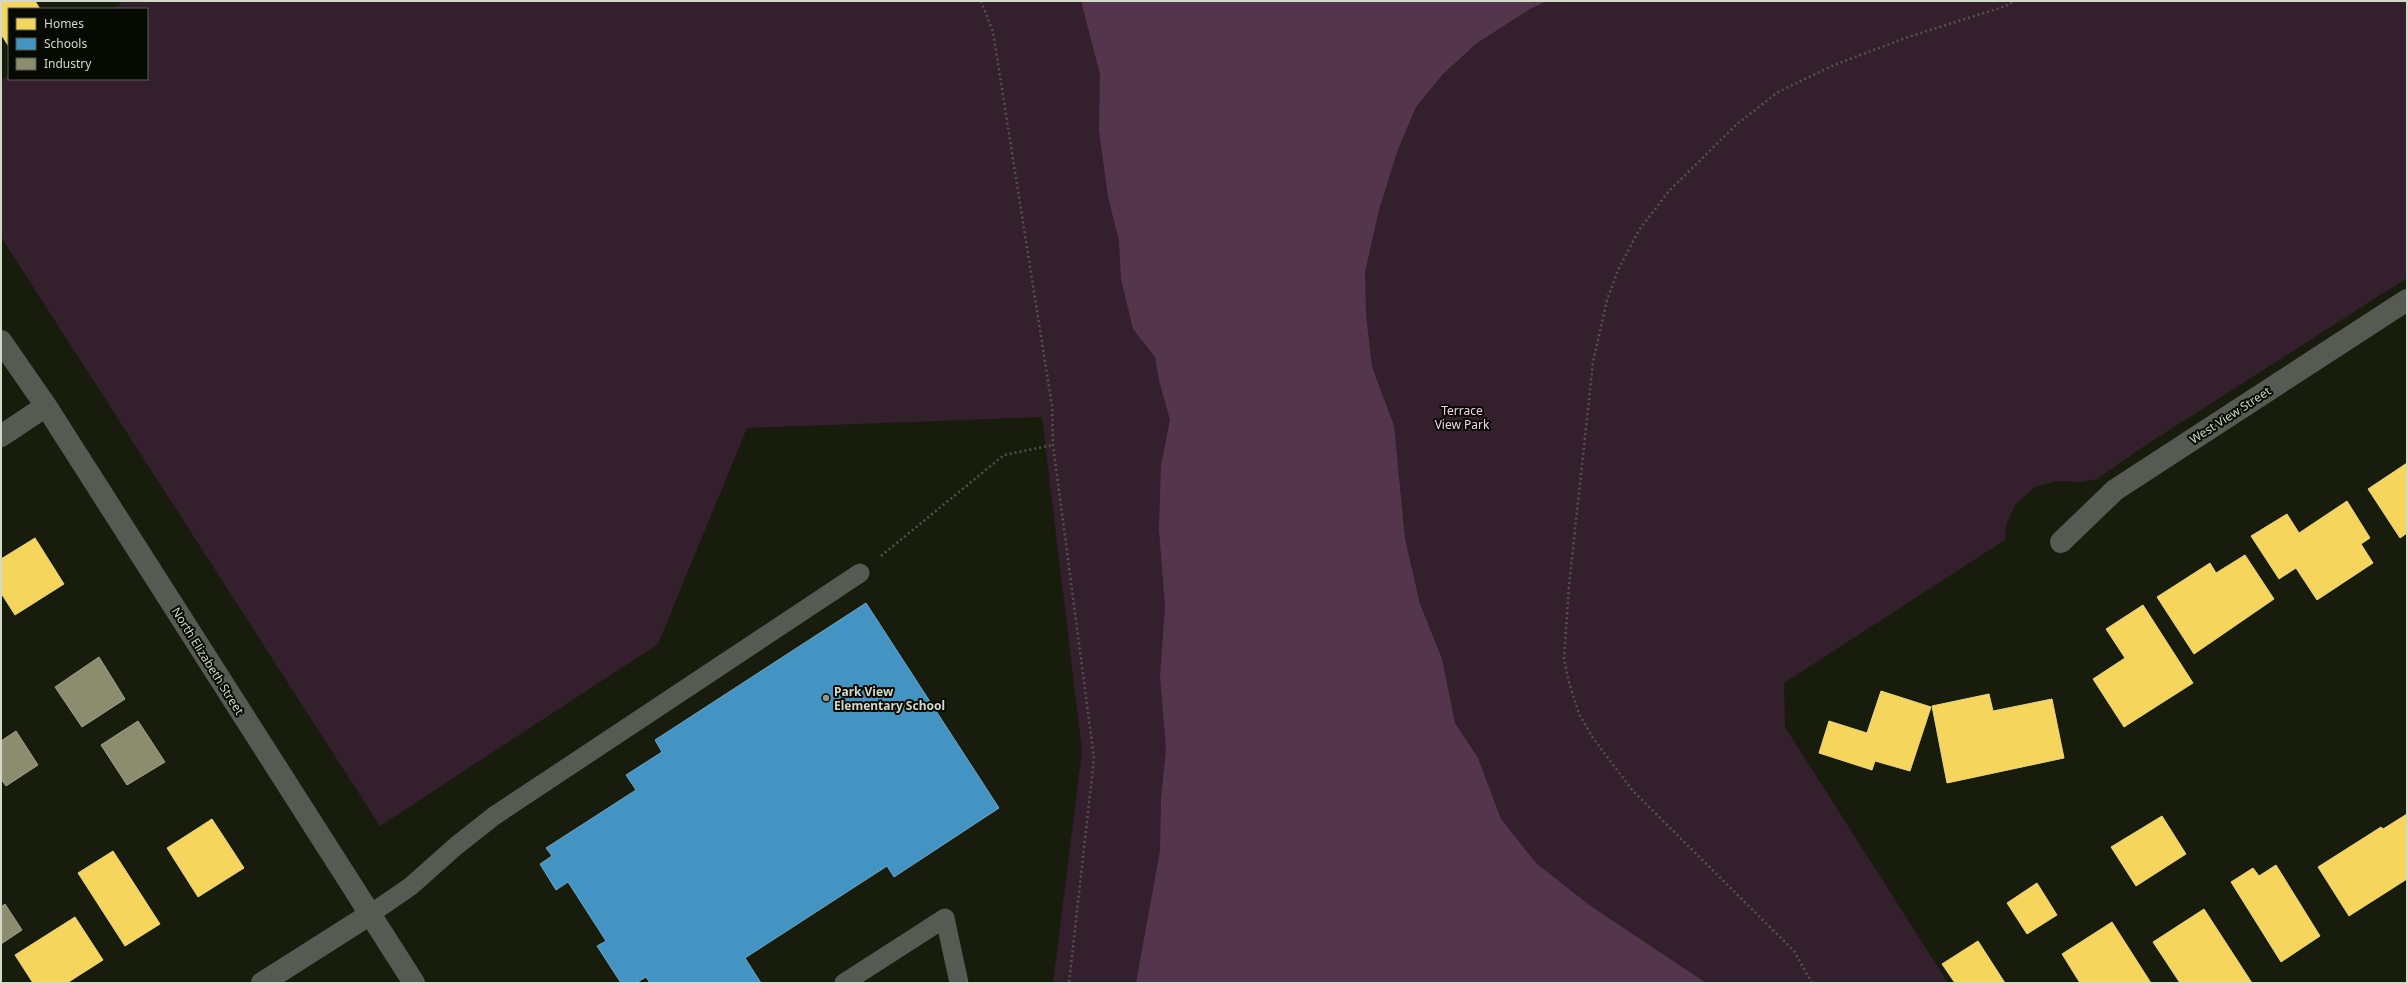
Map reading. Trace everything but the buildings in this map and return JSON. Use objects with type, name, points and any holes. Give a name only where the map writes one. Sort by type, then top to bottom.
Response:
[{"type":"street","name":"West View Street","points":[[2062,542],[2115,490],[2407,300]]},
{"type":"street","name":"North Elizabeth Street","points":[[1,341],[46,406],[369,915],[414,983]]},
{"type":"street","points":[[1,436],[46,406]]},
{"type":"street","points":[[262,983],[369,915]]},
{"type":"lane","points":[[369,915],[411,886],[456,846],[494,816],[860,573]]},
{"type":"lane","points":[[844,983],[945,918],[959,983]]},
{"type":"path","points":[[981,1],[993,32],[1052,406],[1053,445],[1094,758],[1069,983]]},
{"type":"path","points":[[1812,983],[1794,951],[1633,791],[1593,738],[1579,714],[1564,659],[1569,586],[1593,362],[1607,300],[1618,270],[1639,230],[1669,191],[1737,124],[1778,92],[1834,65],[1908,37],[2006,6],[2014,1]]},
{"type":"path","points":[[860,573],[1004,455],[1053,445]]},
{"type":"green space","name":"Terrace View Park","points":[[124,1],[2407,1],[2407,278],[2146,445],[2097,479],[2081,482],[2058,481],[2035,487],[2015,505],[2006,525],[2005,540],[1784,683],[1785,727],[1948,983],[1053,983],[1082,751],[1042,417],[747,428],[658,644],[380,826],[1,237],[1,80],[8,76],[8,80],[148,80],[148,8],[114,8]]},
{"type":"shaded area","points":[[1081,1],[1547,1],[1530,9],[1477,43],[1443,74],[1416,107],[1398,149],[1379,210],[1365,272],[1366,315],[1372,367],[1394,426],[1405,539],[1420,604],[1442,659],[1455,723],[1478,758],[1501,819],[1536,863],[1589,905],[1706,983],[1136,983],[1160,851],[1161,798],[1166,750],[1160,675],[1165,607],[1159,529],[1161,465],[1170,420],[1159,380],[1155,357],[1133,329],[1121,279],[1119,241],[1108,197],[1099,130],[1100,74]]},
{"type":"place","name":"Park View Elementary School","points":[[826,698]]}]
